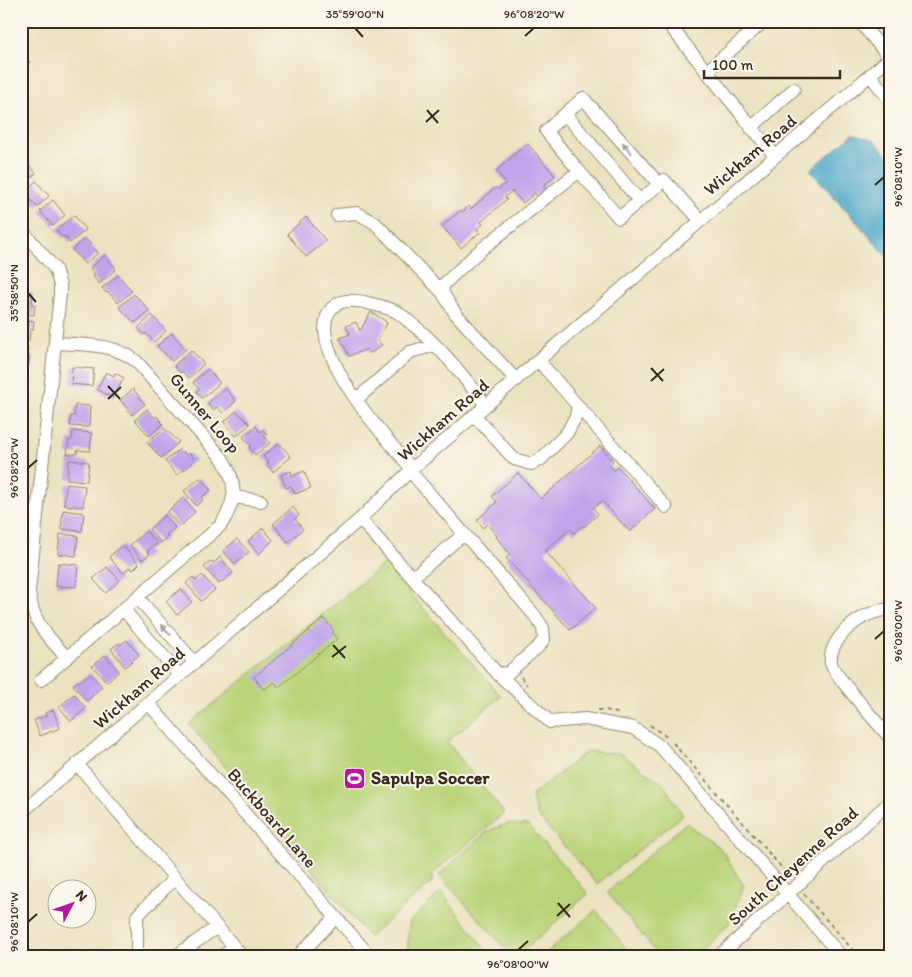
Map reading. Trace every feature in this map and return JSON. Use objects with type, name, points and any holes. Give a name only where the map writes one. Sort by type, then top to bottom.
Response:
[{"type":"street","points":[[666,21],[775,156]]},
{"type":"street","points":[[706,72],[764,21]]},
{"type":"street","points":[[859,21],[891,57]]},
{"type":"street","name":"Wickham Road","points":[[21,813],[360,519],[411,470],[474,415],[891,57]]},
{"type":"street","points":[[870,75],[891,102]]},
{"type":"street","points":[[751,128],[794,89]]},
{"type":"street","points":[[659,184],[583,98],[546,131],[619,218],[664,180],[700,220]]},
{"type":"street","points":[[566,114],[640,200]]},
{"type":"street","points":[[442,292],[444,284],[477,253],[580,171]]},
{"type":"street","points":[[337,215],[357,213],[375,223],[442,292],[455,314],[516,380]]},
{"type":"street","points":[[21,229],[50,262],[58,277],[60,294],[30,592],[34,616],[66,657]]},
{"type":"street","points":[[486,405],[456,367],[421,331],[398,312],[353,300],[333,307],[325,318],[325,333],[329,347],[343,379],[372,421],[543,628],[544,639],[540,645],[508,672],[498,674]]},
{"type":"street","name":"Gunner Loop","points":[[56,343],[107,347],[119,351],[136,361],[222,458],[228,468],[234,497]]},
{"type":"street","points":[[357,399],[410,352],[434,345]]},
{"type":"street","points":[[538,360],[666,507]]},
{"type":"street","points":[[474,415],[514,459],[531,464],[540,460],[566,433],[576,416],[578,406]]},
{"type":"street","points":[[41,680],[220,526],[228,514],[234,497],[261,501]]},
{"type":"street","points":[[360,519],[498,674],[550,722],[586,720],[633,728],[660,746],[841,956]]},
{"type":"street","points":[[413,577],[464,534]]},
{"type":"street","points":[[138,598],[194,663]]},
{"type":"street","points":[[891,609],[881,610],[857,620],[840,635],[832,653],[831,664],[842,681],[891,738]]},
{"type":"street","points":[[124,610],[180,676]]},
{"type":"street","name":"Buckboard Lane","points":[[148,703],[370,956]]},
{"type":"street","points":[[77,764],[238,952],[222,956]]},
{"type":"street","name":"South Cheyenne Road","points":[[728,953],[788,893],[889,806]]},
{"type":"street","points":[[137,956],[137,916],[175,878]]},
{"type":"street","points":[[298,956],[336,917]]},
{"type":"street","points":[[176,956],[217,927]]},
{"type":"green space","name":"Sapulpa Soccer","points":[[384,564],[501,696],[447,742],[504,813],[432,874],[432,882],[369,937],[189,724]]},
{"type":"green space","points":[[587,751],[621,754],[663,784],[683,815],[597,884],[537,815],[531,796]]},
{"type":"green space","points":[[686,823],[721,849],[744,886],[728,925],[696,956],[659,956],[607,892]]},
{"type":"green space","points":[[508,824],[528,825],[588,894],[518,956],[512,956],[439,875],[487,831]]},
{"type":"green space","points":[[441,892],[491,956],[407,956],[409,922]]},
{"type":"green space","points":[[596,910],[632,956],[543,956]]},
{"type":"water","points":[[853,134],[875,141],[891,159],[891,261],[810,170]]},
{"type":"building","points":[[24,56],[30,62],[21,70],[21,59]]},
{"type":"building","points":[[527,143],[555,176],[543,186],[549,192],[540,199],[535,193],[523,203],[512,191],[505,197],[507,199],[481,222],[483,224],[477,229],[480,232],[461,248],[442,226],[461,210],[463,212],[469,206],[471,209],[496,187],[498,189],[506,183],[496,171]]},
{"type":"building","points":[[24,159],[36,173],[21,186],[21,162]]},
{"type":"building","points":[[36,181],[49,196],[37,207],[24,192]]},
{"type":"building","points":[[53,200],[65,215],[53,226],[40,211]]},
{"type":"building","points":[[74,215],[86,230],[70,243],[65,236],[63,238],[56,230]]},
{"type":"building","points":[[306,217],[326,241],[306,257],[287,234]]},
{"type":"building","points":[[85,238],[98,253],[85,264],[72,250]]},
{"type":"building","points":[[105,255],[116,269],[99,284],[90,268]]},
{"type":"building","points":[[118,275],[132,291],[118,303],[102,288]]},
{"type":"building","points":[[21,292],[33,293],[32,305],[35,305],[34,315],[21,314]]},
{"type":"building","points":[[134,294],[149,310],[135,323],[119,307]]},
{"type":"building","points":[[371,312],[387,323],[378,340],[382,345],[371,353],[367,349],[349,356],[340,338],[350,334],[346,326],[356,322],[360,331]]},
{"type":"building","points":[[152,315],[166,331],[154,342],[146,333],[144,335],[138,328]]},
{"type":"building","points":[[21,319],[34,321],[33,330],[30,330],[29,341],[21,341]]},
{"type":"building","points":[[172,333],[186,349],[172,361],[157,346]]},
{"type":"building","points":[[21,346],[28,347],[29,365],[21,365]]},
{"type":"building","points":[[191,350],[204,364],[189,378],[182,371],[180,373],[174,366]]},
{"type":"building","points":[[72,367],[94,369],[92,386],[71,384]]},
{"type":"building","points":[[208,369],[220,383],[202,398],[196,391],[199,389],[193,382]]},
{"type":"building","points":[[21,372],[24,372],[23,380],[28,381],[27,390],[21,389]]},
{"type":"building","points":[[106,372],[114,376],[115,373],[124,378],[113,398],[97,389]]},
{"type":"building","points":[[225,388],[236,401],[223,413],[217,407],[213,410],[207,404]]},
{"type":"building","points":[[133,389],[145,404],[132,415],[120,400]]},
{"type":"building","points":[[21,397],[26,398],[24,414],[21,414]]},
{"type":"building","points":[[75,405],[90,406],[89,427],[70,426],[71,416],[74,416]]},
{"type":"building","points":[[147,409],[155,418],[157,416],[163,424],[149,436],[135,420]]},
{"type":"building","points":[[236,411],[250,424],[236,436],[224,422]]},
{"type":"building","points":[[256,426],[260,432],[263,430],[267,434],[264,436],[270,443],[255,455],[249,448],[251,446],[243,437]]},
{"type":"building","points":[[164,428],[179,442],[161,458],[147,442]]},
{"type":"building","points":[[73,431],[92,433],[90,451],[77,450],[77,454],[67,454],[69,440],[72,440]]},
{"type":"building","points":[[279,443],[291,457],[273,472],[263,456]]},
{"type":"building","points":[[600,446],[613,461],[609,465],[614,470],[618,467],[655,509],[630,532],[602,501],[593,508],[598,514],[584,527],[582,526],[574,533],[570,529],[545,551],[596,608],[570,630],[506,558],[510,554],[487,524],[483,528],[477,520],[497,502],[492,496],[518,473],[541,499]]},
{"type":"building","points":[[180,449],[186,455],[189,453],[195,460],[177,475],[165,461]]},
{"type":"building","points":[[69,460],[89,462],[87,481],[67,479]]},
{"type":"building","points":[[291,471],[292,476],[304,471],[311,488],[295,494],[291,486],[286,488],[281,475]]},
{"type":"building","points":[[200,478],[211,490],[201,498],[203,500],[196,506],[184,491]]},
{"type":"building","points":[[66,484],[85,486],[83,507],[64,505]]},
{"type":"building","points":[[183,498],[195,512],[180,527],[167,512]]},
{"type":"building","points":[[293,507],[299,515],[295,519],[303,529],[288,542],[273,524]]},
{"type":"building","points":[[63,510],[84,513],[82,531],[61,529]]},
{"type":"building","points":[[165,515],[175,528],[166,535],[168,537],[161,543],[149,529]]},
{"type":"building","points":[[263,528],[273,540],[259,554],[248,541]]},
{"type":"building","points":[[146,531],[157,544],[147,551],[150,554],[142,560],[130,545]]},
{"type":"building","points":[[60,534],[78,536],[76,556],[58,554]]},
{"type":"building","points":[[237,539],[249,552],[235,564],[223,551]]},
{"type":"building","points":[[122,545],[139,564],[133,570],[130,567],[123,573],[109,557]]},
{"type":"building","points":[[220,557],[233,573],[219,584],[204,567],[212,561],[214,563]]},
{"type":"building","points":[[58,563],[78,565],[76,587],[56,586]]},
{"type":"building","points":[[107,567],[120,580],[106,593],[93,579]]},
{"type":"building","points":[[202,575],[215,590],[201,601],[186,583],[193,577],[196,581]]},
{"type":"building","points":[[181,589],[192,602],[177,615],[166,601]]},
{"type":"building","points":[[324,618],[334,631],[332,633],[337,639],[279,687],[274,682],[264,690],[254,677]]},
{"type":"building","points":[[127,640],[139,655],[125,667],[111,649],[118,643],[120,645]]},
{"type":"building","points":[[105,655],[119,671],[107,682],[92,666]]},
{"type":"building","points":[[90,673],[102,686],[87,701],[73,685]]},
{"type":"building","points":[[74,694],[86,708],[71,721],[59,707]]},
{"type":"building","points":[[53,710],[60,728],[40,736],[34,720],[46,716],[45,713]]},
{"type":"place","name":"Sapulpa Soccer","points":[[355,778]]}]
